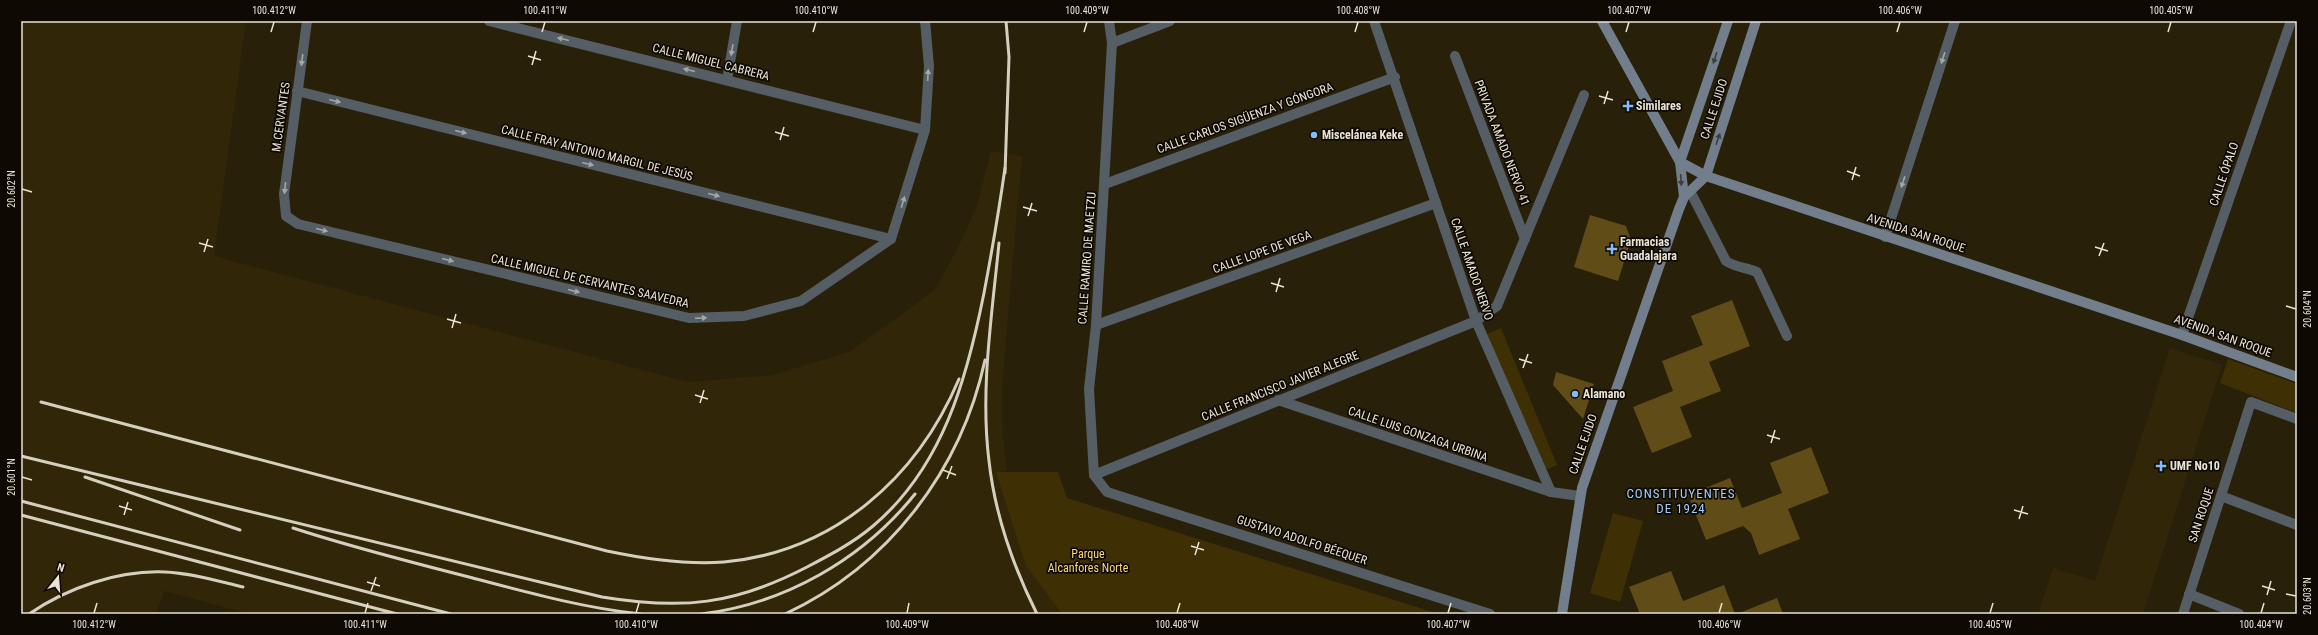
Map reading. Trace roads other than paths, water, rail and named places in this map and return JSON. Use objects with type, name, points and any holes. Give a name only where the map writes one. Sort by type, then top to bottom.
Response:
[{"type":"street","name":"M.CERVANTES","points":[[286,216],[284,194],[307,21]]},
{"type":"street","name":"CALLE MIGUEL CABRERA","points":[[489,21],[925,130]]},
{"type":"street","points":[[727,80],[737,21]]},
{"type":"street","points":[[891,239],[925,130],[929,66],[925,21]]},
{"type":"street","name":"CALLE RAMIRO DE MAETZU","points":[[1094,475],[1089,389],[1096,325],[1105,184],[1112,43],[1109,21]]},
{"type":"street","points":[[1112,43],[1170,21]]},
{"type":"street","name":"CALLE AMADO NERVO","points":[[1374,21],[1395,77],[1476,321],[1551,492]]},
{"type":"street","points":[[1602,21],[1680,162]]},
{"type":"street","name":"CALLE EJIDO","points":[[1687,194],[1680,162],[1728,21]]},
{"type":"street","name":"CALLE EJIDO","points":[[1563,611],[1580,496],[1687,194],[1706,176],[1756,21]]},
{"type":"street","points":[[1885,237],[1955,21]]},
{"type":"street","name":"CALLE ÓPALO","points":[[2182,335],[2291,22]]},
{"type":"street","name":"PRIVADA AMADO NERVO 41","points":[[1455,56],[1525,239]]},
{"type":"street","name":"CALLE CARLOS SIGÜENZA Y GÓNGORA","points":[[1105,184],[1395,77]]},
{"type":"street","name":"CALLE FRAY ANTONIO MARGIL DE JESÚS","points":[[297,91],[891,239]]},
{"type":"street","name":"PRIVADA AMADO NERVO 41","points":[[1476,321],[1497,306],[1584,94]]},
{"type":"street","name":"AVENIDA SAN ROQUE","points":[[1680,162],[1706,176],[2182,335],[2297,377]]},
{"type":"street","points":[[1687,194],[1726,261],[1735,267],[1748,268],[1757,272],[1787,336]]},
{"type":"street","name":"CALLE LOPE DE VEGA","points":[[1096,325],[1436,203]]},
{"type":"street","name":"CALLE MIGUEL DE CERVANTES SAAVEDRA","points":[[286,216],[298,224],[689,318],[744,316],[801,301],[891,239]]},
{"type":"street","name":"CALLE FRANCISCO JAVIER ALEGRE","points":[[1094,475],[1476,321]]},
{"type":"street","name":"CALLE LUIS GONZAGA URBINA","points":[[1278,400],[1551,492]]},
{"type":"street","name":"SAN ROQUE","points":[[2183,614],[2251,402],[2297,419]]},
{"type":"street","name":"GUSTAVO ADOLFO BÉEQUER","points":[[1094,475],[1107,492],[1490,614]]},
{"type":"street","points":[[1551,492],[1580,496]]},
{"type":"street","points":[[2221,496],[2297,525]]},
{"type":"street","points":[[2189,594],[2239,614]]},
{"type":"railway","points":[[1005,173],[1009,57],[1006,21]]},
{"type":"railway","points":[[21,456],[602,597],[631,601],[683,603],[731,597],[755,590],[781,580],[807,567],[841,548],[873,526],[897,503],[917,477],[934,449],[960,389],[969,357],[984,293],[1005,168]]},
{"type":"railway","points":[[999,243],[990,325],[986,380],[989,461],[1000,520],[1006,540],[1020,577],[1037,614]]},
{"type":"railway","points":[[785,614],[822,594],[856,570],[887,542],[915,511],[938,476],[958,440],[974,401],[985,360]]},
{"type":"railway","points":[[41,402],[607,551],[665,561],[709,563],[764,555],[801,543],[836,526],[867,504],[895,478],[920,448],[941,415],[959,379]]},
{"type":"railway","points":[[85,477],[240,530]]},
{"type":"railway","points":[[701,614],[732,609],[762,600],[791,589],[819,575],[846,558],[871,539],[894,518],[915,494]]},
{"type":"railway","points":[[21,501],[451,614]]},
{"type":"railway","points":[[21,515],[397,614]]},
{"type":"railway","points":[[293,528],[337,542],[533,594],[576,604],[641,614]]},
{"type":"railway","points":[[29,614],[60,596],[76,589],[94,582],[129,574],[147,572],[184,574],[243,587]]},
{"type":"place","name":"Similares","points":[[1628,106]]},
{"type":"place","name":"Miscelánea Keke","points":[[1314,135]]},
{"type":"place","name":"Farmacias Guadalajara","points":[[1612,249]]},
{"type":"place","name":"Alamano","points":[[1575,394]]},
{"type":"place","name":"UMF No10","points":[[2161,466]]},
{"type":"district","name":"CONSTITUYENTES DE 1924","points":[[1681,500]]},
{"type":"park label","name":"Parque Alcanfores Norte","points":[[1088,561]]}]
